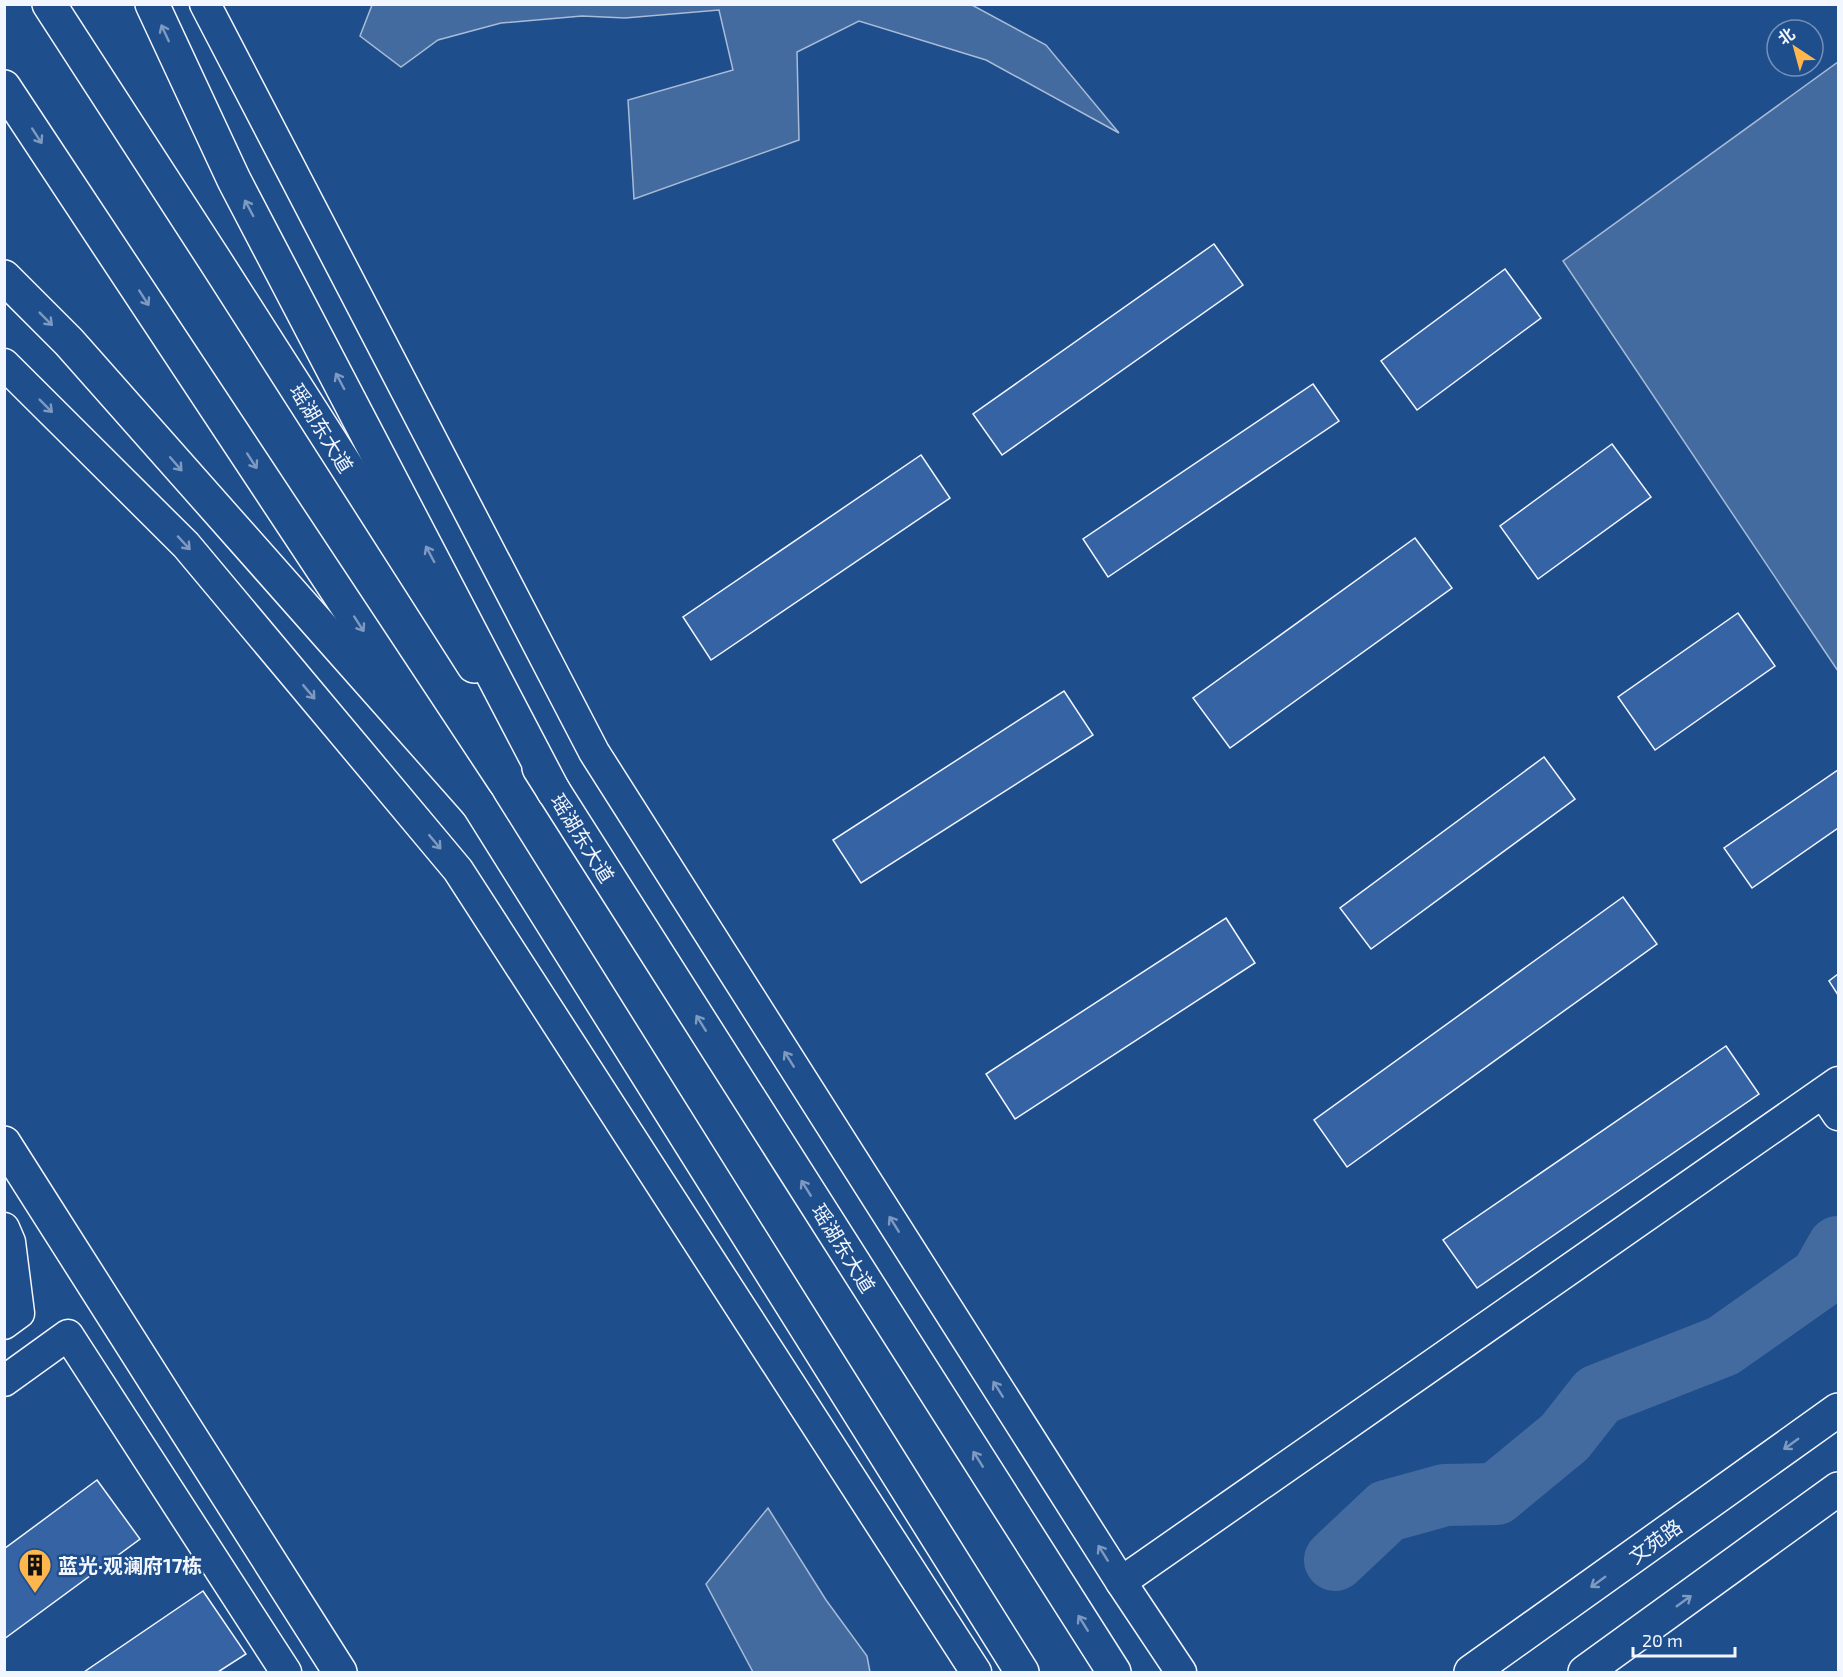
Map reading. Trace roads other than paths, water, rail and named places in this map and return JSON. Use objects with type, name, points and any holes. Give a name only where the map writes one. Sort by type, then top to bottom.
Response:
[{"type":"main road","name":"瑶湖东大道","points":[[49,4],[216,262],[1108,1663]]},
{"type":"main road","points":[[152,4],[234,180],[554,792]]},
{"type":"main road","points":[[4,87],[478,804],[1022,1672]]},
{"type":"main road","points":[[4,277],[69,342],[478,804]]},
{"type":"main road","points":[[4,1143],[340,1672]]},
{"type":"main road","name":"文苑路","points":[[1471,1672],[1839,1410]]},
{"type":"main road","points":[[1585,1672],[1839,1489]]},
{"type":"main road","points":[[1108,1663],[1136,1672]]},
{"type":"street","points":[[204,4],[594,752],[1121,1582],[1181,1672]]},
{"type":"street","points":[[4,364],[186,545],[458,870],[976,1672]]},
{"type":"street","points":[[1121,1582],[1833,1097]]},
{"type":"street","points":[[4,1228],[10,1242],[19,1313],[4,1324]]},
{"type":"street","points":[[4,1381],[68,1335],[286,1672]]},
{"type":"water","points":[[372,5],[972,5],[1046,45],[1119,133],[986,60],[859,21],[797,52],[799,140],[634,199],[628,100],[733,70],[719,10],[625,18],[582,16],[501,23],[438,40],[401,67],[360,36]]},
{"type":"water","points":[[1838,62],[1838,671],[1563,261],[1816,78],[1825,78],[1825,71]]},
{"type":"water","points":[[768,1508],[826,1600],[867,1656],[870,1672],[753,1672],[706,1584]]},
{"type":"waterway","points":[[1335,1560],[1387,1511],[1445,1495],[1496,1494],[1565,1437],[1598,1395],[1723,1346],[1821,1277],[1838,1247]]},
{"type":"place","name":"蓝光·观澜府17栋","points":[[35,1594]]}]
